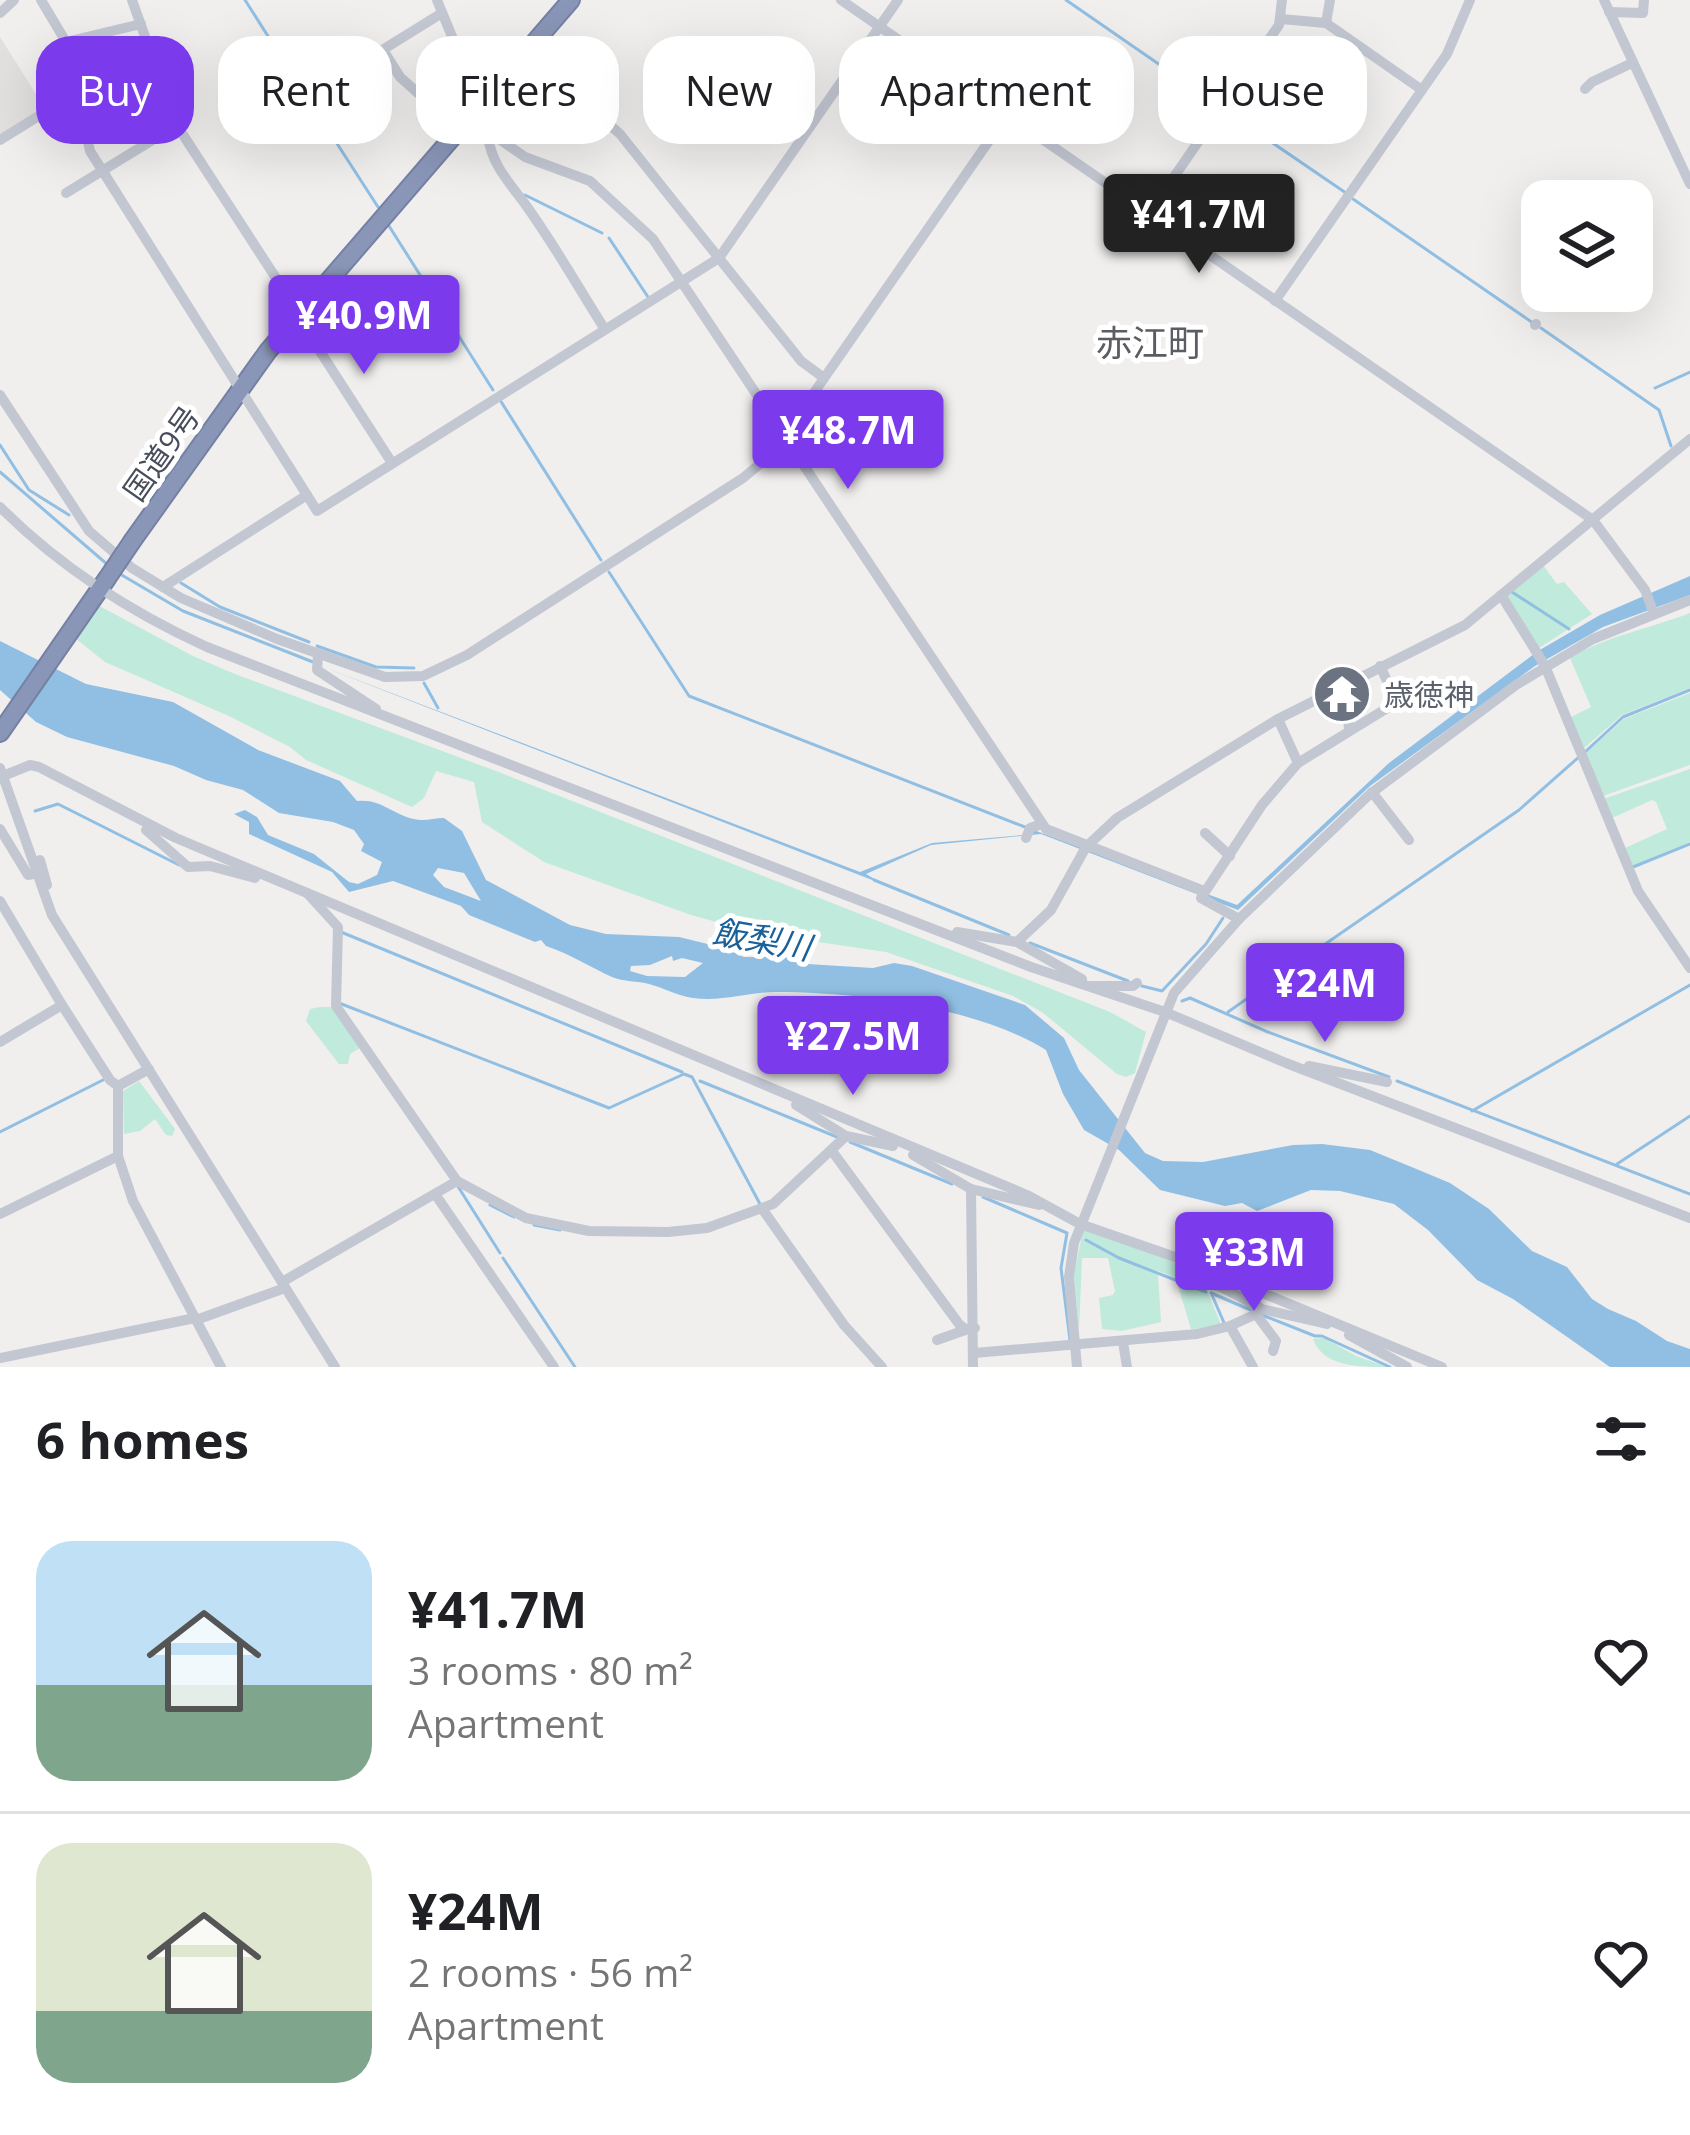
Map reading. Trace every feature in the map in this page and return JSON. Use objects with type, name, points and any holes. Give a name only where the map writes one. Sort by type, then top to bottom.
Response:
[{"type":"highway","name":"国道9号","points":[[540,36],[571,0]]},
{"type":"highway","name":"国道9号","points":[[0,733],[240,386],[447,144]]},
{"type":"street","points":[[0,13],[14,0]]},
{"type":"street","points":[[41,0],[62,36]]},
{"type":"street","points":[[132,0],[145,36]]},
{"type":"street","points":[[437,0],[451,36]]},
{"type":"street","points":[[841,0],[893,36]]},
{"type":"street","points":[[88,144],[317,511],[719,258],[898,0]]},
{"type":"street","points":[[1149,213],[1281,19],[1282,0]]},
{"type":"street","points":[[1326,23],[1330,0]]},
{"type":"street","points":[[1275,301],[1457,38],[1470,0]]},
{"type":"street","points":[[1607,6],[1643,13],[1644,0]]},
{"type":"street","points":[[1607,6],[1690,184]]},
{"type":"street","points":[[416,91],[381,51],[442,13]]},
{"type":"street","points":[[1281,19],[1326,23],[1422,90]]},
{"type":"street","points":[[90,36],[141,24]]},
{"type":"street","points":[[1585,89],[1632,63]]},
{"type":"street","points":[[0,140],[36,118]]},
{"type":"street","points":[[619,133],[801,361],[824,378]]},
{"type":"street","points":[[66,193],[146,144]]},
{"type":"street","points":[[189,144],[392,463]]},
{"type":"street","points":[[489,144],[503,176],[604,328]]},
{"type":"street","points":[[506,144],[525,157],[594,184],[649,234],[783,435],[1031,831],[1050,832],[1085,850],[1203,893],[1239,919]]},
{"type":"street","points":[[0,395],[88,531],[132,568],[208,612],[385,677],[413,678],[444,668],[743,478],[783,435],[986,144]]},
{"type":"street","points":[[1048,144],[1593,520],[1646,593],[1654,612]]},
{"type":"street","points":[[1017,942],[1052,910],[1085,850],[1117,818],[1334,688],[1465,626],[1690,439]]},
{"type":"street","points":[[163,587],[307,495]]},
{"type":"street","points":[[0,507],[56,557],[142,617],[192,641],[1690,1217]]},
{"type":"street","points":[[1501,595],[1544,664],[1638,891],[1690,968]]},
{"type":"street","points":[[1077,1367],[1070,1277],[1082,1220],[1164,1014],[1186,974],[1372,792],[1544,664],[1690,600]]},
{"type":"street","points":[[318,655],[318,671],[377,713]]},
{"type":"street","points":[[1203,893],[1262,805],[1298,764],[1397,702],[1380,666]]},
{"type":"street","points":[[1334,688],[1348,713],[1349,731]]},
{"type":"street","points":[[1278,719],[1298,764]]},
{"type":"street","points":[[335,1367],[50,908],[2,772],[39,767],[142,822],[268,877],[1042,1205],[1442,1367]]},
{"type":"street","points":[[1372,792],[1409,840]]},
{"type":"street","points":[[142,822],[188,868],[210,866],[262,880],[268,877]]},
{"type":"street","points":[[0,829],[26,873],[37,873]]},
{"type":"street","points":[[1204,833],[1229,856]]},
{"type":"street","points":[[40,860],[50,908]]},
{"type":"street","points":[[307,893],[338,927],[335,1006],[457,1181],[526,1218],[589,1231],[707,1228],[763,1210],[783,1197],[846,1136]]},
{"type":"street","points":[[0,901],[62,1005],[118,1086]]},
{"type":"street","points":[[943,932],[1017,942],[1092,987],[1136,984]]},
{"type":"street","points":[[0,1042],[62,1005]]},
{"type":"street","points":[[1286,1063],[1387,1082]]},
{"type":"street","points":[[118,1086],[148,1069]]},
{"type":"street","points":[[118,1086],[118,1156],[133,1202],[221,1367]]},
{"type":"street","points":[[785,1094],[846,1136],[904,1145],[950,1180],[993,1197],[1042,1205]]},
{"type":"street","points":[[832,1151],[959,1324],[971,1329]]},
{"type":"street","points":[[0,1214],[118,1156]]},
{"type":"street","points":[[0,1358],[195,1319],[284,1285],[457,1181]]},
{"type":"street","points":[[971,1189],[974,1360],[1197,1334],[1230,1326],[1258,1310]]},
{"type":"street","points":[[435,1194],[554,1367]]},
{"type":"street","points":[[763,1210],[844,1325],[882,1367]]},
{"type":"street","points":[[1167,1254],[1258,1310],[1335,1325],[1407,1367]]},
{"type":"street","points":[[1258,1310],[1277,1342],[1273,1351]]},
{"type":"street","points":[[1230,1326],[1253,1367]]},
{"type":"street","points":[[937,1340],[971,1329]]},
{"type":"street","points":[[1123,1342],[1127,1367]]},
{"type":"shaded area","points":[[0,37],[36,94],[36,114],[0,138]]},
{"type":"green space","points":[[1543,565],[1592,614],[1539,648],[1505,596]]},
{"type":"green space","points":[[92,602],[235,674],[1110,1012],[1146,1032],[1135,1073],[1117,1074],[1042,1012],[1013,996],[886,952],[757,933],[691,915],[544,862],[482,822],[474,782],[436,771],[424,798],[412,807],[306,760],[231,717],[105,662],[70,634]]},
{"type":"green space","points":[[1690,613],[1690,688],[1622,715],[1584,748],[1571,717],[1591,707],[1570,658]]},
{"type":"green space","points":[[1690,693],[1690,765],[1603,796],[1585,754],[1624,719]]},
{"type":"green space","points":[[1690,769],[1690,842],[1632,866],[1625,848],[1667,829],[1656,802],[1612,818],[1603,799]]},
{"type":"green space","points":[[333,1007],[360,1048],[350,1054],[348,1064],[339,1064],[306,1021],[310,1009]]},
{"type":"green space","points":[[139,1081],[175,1129],[172,1136],[155,1119],[140,1131],[124,1134],[123,1091]]},
{"type":"green space","points":[[1083,1230],[1165,1258],[1250,1303],[1132,1262],[1158,1274],[1161,1322],[1122,1331],[1102,1329],[1099,1298],[1115,1291],[1108,1258],[1082,1258],[1079,1330],[1074,1275]]},
{"type":"green space","points":[[1177,1282],[1208,1293],[1222,1327],[1191,1329]]},
{"type":"green space","points":[[1324,1338],[1387,1367],[1334,1360],[1313,1339]]},
{"type":"water","points":[[1690,576],[1690,595],[1603,627],[1535,666],[1370,786],[1238,910],[1041,834],[931,845],[866,874],[885,885],[318,665],[860,872],[932,843],[1023,835],[1031,829],[1237,905],[1389,763],[1538,651],[1600,615]]},
{"type":"water","points":[[0,641],[86,684],[173,702],[258,750],[340,781],[357,801],[373,802],[418,820],[444,818],[462,831],[486,880],[570,925],[606,934],[679,937],[744,957],[789,957],[807,964],[873,968],[894,963],[912,966],[1025,1005],[1064,1038],[1079,1070],[1145,1153],[1163,1161],[1203,1162],[1293,1145],[1370,1150],[1450,1183],[1489,1209],[1532,1251],[1567,1267],[1592,1299],[1690,1349],[1690,1367],[1610,1367],[1513,1299],[1477,1280],[1428,1230],[1394,1204],[1340,1191],[1311,1190],[1257,1211],[1242,1203],[1225,1206],[1160,1190],[1119,1150],[1084,1130],[1046,1050],[1018,1035],[952,1013],[879,999],[776,992],[687,997],[612,977],[541,940],[535,942],[469,915],[461,906],[393,881],[349,892],[332,872],[249,834],[249,822],[234,814],[245,810],[257,817],[268,835],[314,854],[358,884],[377,875],[382,862],[361,851],[364,844],[354,830],[279,813],[243,790],[67,737],[36,722],[0,690]],"holes":[[[438,868],[464,873],[481,901],[444,887],[433,875]],[[672,956],[673,961],[703,963],[685,977],[630,971],[631,966]]]},
{"type":"waterway","points":[[245,0],[268,36]]},
{"type":"waterway","points":[[1066,0],[1158,64]]},
{"type":"waterway","points":[[337,144],[378,207]]},
{"type":"waterway","points":[[1274,144],[1346,193]]},
{"type":"waterway","points":[[525,195],[602,233]]},
{"type":"waterway","points":[[1353,199],[1533,323]]},
{"type":"waterway","points":[[389,226],[493,390]]},
{"type":"waterway","points":[[609,238],[648,297]]},
{"type":"waterway","points":[[1541,328],[1659,410],[1671,446]]},
{"type":"waterway","points":[[1655,388],[1690,372]]},
{"type":"waterway","points":[[500,400],[601,560]]},
{"type":"waterway","points":[[0,445],[29,490],[69,515]]},
{"type":"waterway","points":[[0,472],[108,565]]},
{"type":"waterway","points":[[609,572],[689,696],[1025,827]]},
{"type":"waterway","points":[[120,574],[183,611],[313,662]]},
{"type":"waterway","points":[[181,583],[220,607],[309,642]]},
{"type":"waterway","points":[[1512,592],[1569,629]]},
{"type":"waterway","points":[[317,646],[376,667],[414,668]]},
{"type":"waterway","points":[[424,683],[438,708]]},
{"type":"waterway","points":[[1585,752],[1623,717],[1690,690]]},
{"type":"waterway","points":[[1292,967],[1519,810],[1580,756]]},
{"type":"waterway","points":[[35,811],[58,804],[179,865]]},
{"type":"waterway","points":[[1633,867],[1690,844]]},
{"type":"waterway","points":[[874,880],[1009,935]]},
{"type":"waterway","points":[[1142,986],[1162,991],[1206,944],[1223,918]]},
{"type":"waterway","points":[[341,932],[682,1072]]},
{"type":"waterway","points":[[1030,943],[1128,981]]},
{"type":"waterway","points":[[1228,1012],[1289,969]]},
{"type":"waterway","points":[[1472,1111],[1690,985]]},
{"type":"waterway","points":[[1182,1001],[1190,998],[1389,1077]]},
{"type":"waterway","points":[[339,1003],[609,1108],[684,1074],[692,1077],[760,1204]]},
{"type":"waterway","points":[[0,1132],[103,1080]]},
{"type":"waterway","points":[[700,1081],[837,1137]]},
{"type":"waterway","points":[[1397,1081],[1690,1194]]},
{"type":"waterway","points":[[1617,1164],[1690,1116]]},
{"type":"waterway","points":[[850,1142],[952,1184]]},
{"type":"waterway","points":[[457,1185],[500,1253]]},
{"type":"waterway","points":[[983,1197],[1067,1233],[1061,1268],[1070,1340]]},
{"type":"waterway","points":[[490,1205],[514,1217]]},
{"type":"waterway","points":[[534,1225],[560,1230]]},
{"type":"waterway","points":[[1086,1240],[1206,1292]]},
{"type":"waterway","points":[[503,1258],[575,1367]]},
{"type":"waterway","points":[[1211,1293],[1253,1311]]},
{"type":"waterway","points":[[1212,1295],[1225,1325]]},
{"type":"waterway","points":[[1262,1315],[1390,1367]]},
{"type":"place","name":"歳徳神","points":[[1342,694]]},
{"type":"district","name":"赤江町","points":[[1150,342]]},
{"type":"water label","name":"飯梨川","points":[[762,939]]}]
